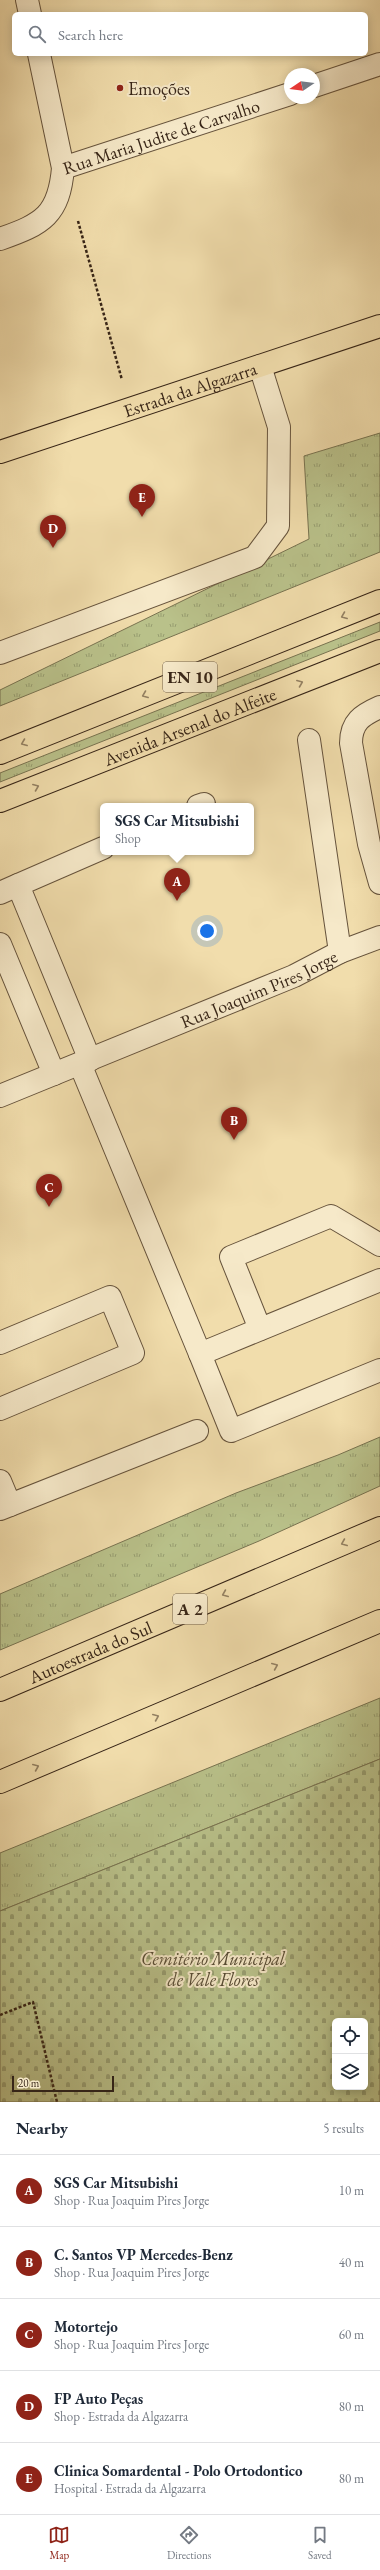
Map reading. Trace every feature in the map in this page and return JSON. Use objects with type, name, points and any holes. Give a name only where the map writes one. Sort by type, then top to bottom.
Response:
[{"type":"main road","name":"Estrada da Algazarra","points":[[0,452],[380,326]]},
{"type":"main road","name":"EN 10","points":[[0,753],[380,601]]},
{"type":"main road","name":"Avenida Arsenal do Alfeite","points":[[0,801],[380,651]]},
{"type":"main road","name":"Autoestrada do Sul","points":[[0,1690],[380,1528]]},
{"type":"main road","points":[[0,1782],[380,1621]]},
{"type":"street","points":[[27,0],[30,12]]},
{"type":"street","points":[[39,56],[63,168]]},
{"type":"street","points":[[320,84],[380,64]]},
{"type":"street","name":"Rua Maria Judite de Carvalho","points":[[0,238],[24,230],[46,216],[58,200],[63,168],[284,96]]},
{"type":"street","points":[[0,653],[255,557],[278,526],[279,427],[260,366]]},
{"type":"street","points":[[380,707],[360,717],[352,729],[351,743],[369,844],[380,883]]},
{"type":"street","name":"Rua Joaquim Pires Jorge","points":[[0,1096],[294,976],[340,952],[308,740]]},
{"type":"street","points":[[100,849],[9,889],[85,1062],[231,1430],[380,1370]]},
{"type":"street","points":[[340,952],[380,936]]},
{"type":"street","points":[[0,944],[54,1074]]},
{"type":"street","points":[[260,1329],[231,1257],[331,1216],[380,1245]]},
{"type":"street","points":[[200,1354],[380,1280]]},
{"type":"street","points":[[0,1343],[110,1297],[133,1353],[0,1410]]},
{"type":"street","points":[[0,1482],[5,1507],[197,1430]]},
{"type":"path","points":[[76,213],[114,349]]},
{"type":"path","points":[[0,2015],[33,2002],[57,2102]]},
{"type":"green space","points":[[380,433],[380,552],[0,706],[0,690],[309,539],[304,456]]},
{"type":"green space","points":[[380,622],[380,631],[0,782],[0,773]]},
{"type":"green space","points":[[380,1437],[380,1486],[259,1541],[0,1650],[0,1594],[236,1493],[338,1455]]},
{"type":"green space","points":[[380,1698],[380,1759],[0,1911],[0,1853]]},
{"type":"green space","name":"Cemitério Municipal de Vale Flores","points":[[380,1759],[380,2102],[0,2102],[0,1911]]},
{"type":"place","name":"Emoções","points":[[120,88]]},
{"type":"place","name":"Clinica Somardental - Polo Ortodontico","points":[[142,517]]},
{"type":"place","name":"FP Auto Peças","points":[[53,548]]},
{"type":"place","name":"SGS Car Mitsubishi","points":[[177,901]]},
{"type":"place","name":"C. Santos VP Mercedes-Benz","points":[[234,1140]]},
{"type":"place","name":"Motortejo","points":[[49,1207]]}]
